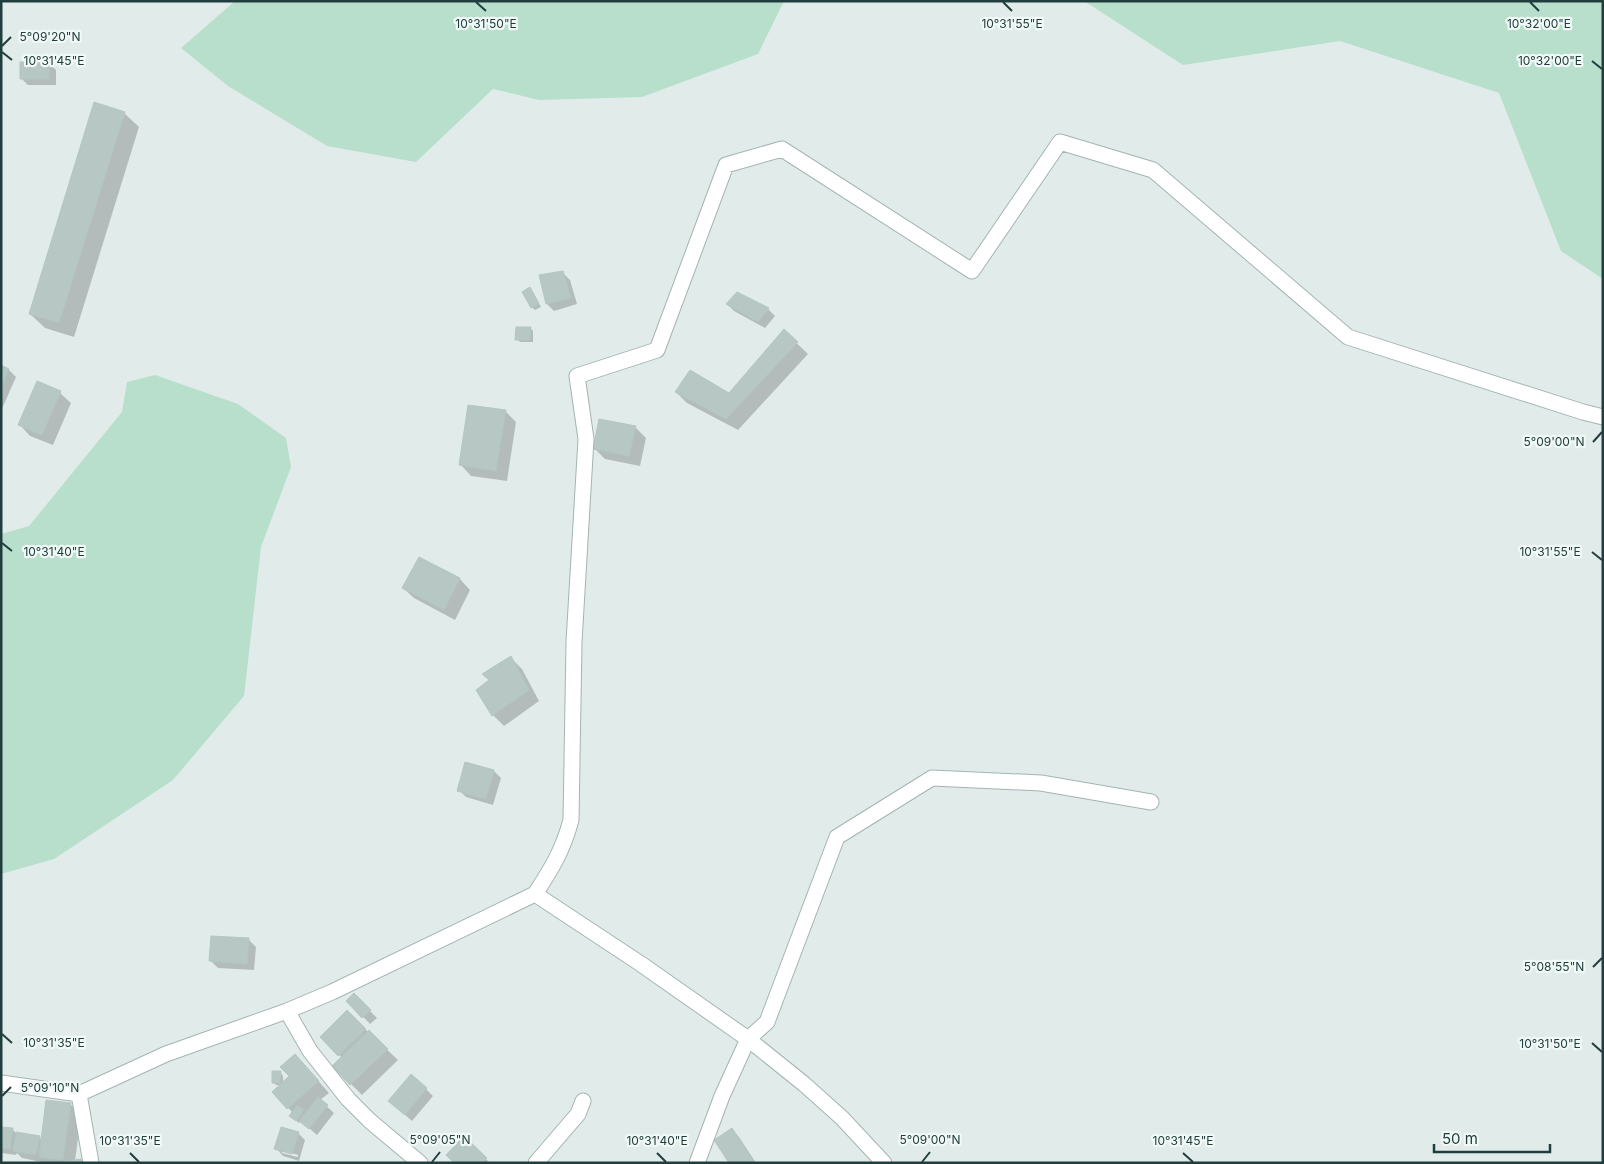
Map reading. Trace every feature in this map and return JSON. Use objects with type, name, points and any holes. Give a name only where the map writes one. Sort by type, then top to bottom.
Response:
[{"type":"street","points":[[1,1083],[79,1094],[166,1054],[332,992],[535,894],[557,859],[566,840],[571,820],[574,642],[586,439],[577,376],[656,350],[726,165],[782,149],[972,271],[1060,142],[1152,170],[1348,337],[1603,417]]},
{"type":"street","points":[[697,1163],[722,1096],[748,1039],[767,1022],[837,838],[932,778],[1041,783],[1151,802]]},
{"type":"street","points":[[535,894],[641,964],[748,1039],[804,1084],[842,1118],[884,1163]]},
{"type":"street","points":[[288,1010],[310,1051],[348,1099],[370,1121],[420,1163]]},
{"type":"street","points":[[79,1094],[90,1163]]},
{"type":"street","points":[[536,1163],[578,1114],[583,1101]]},
{"type":"green space","points":[[235,1],[784,1],[758,54],[642,97],[539,100],[493,89],[416,162],[327,146],[228,86],[181,48]]},
{"type":"green space","points":[[1084,1],[1603,1],[1603,279],[1561,251],[1499,93],[1340,41],[1183,65]]},
{"type":"green space","points":[[155,375],[238,404],[286,438],[291,467],[261,547],[244,696],[173,780],[54,859],[1,874],[1,534],[29,526],[122,412],[127,382]]},
{"type":"building","points":[[20,62],[49,62],[49,79],[20,79]]},
{"type":"building","points":[[94,102],[125,112],[59,323],[29,314]]},
{"type":"building","points":[[563,271],[571,298],[546,304],[539,275]]},
{"type":"building","points":[[530,287],[539,304],[531,308],[522,292]]},
{"type":"building","points":[[737,292],[769,308],[758,322],[726,304]]},
{"type":"building","points":[[516,327],[531,327],[530,340],[515,340]]},
{"type":"building","points":[[784,329],[798,342],[726,419],[675,392],[690,370],[729,393]]},
{"type":"building","points":[[1,365],[9,369],[1,388]]},
{"type":"building","points":[[37,381],[61,391],[42,435],[18,425]]},
{"type":"building","points":[[468,405],[506,410],[496,471],[459,465]]},
{"type":"building","points":[[599,419],[636,426],[629,456],[593,449]]},
{"type":"building","points":[[419,557],[460,578],[444,610],[402,588]]},
{"type":"building","points":[[511,656],[529,690],[492,716],[476,690],[489,680],[482,674]]},
{"type":"building","points":[[465,762],[494,770],[486,799],[457,791]]},
{"type":"building","points":[[211,936],[249,938],[247,964],[209,961]]},
{"type":"building","points":[[354,993],[371,1010],[362,1018],[346,1001]]},
{"type":"building","points":[[347,1010],[366,1029],[338,1056],[320,1037]]},
{"type":"building","points":[[369,1030],[388,1049],[350,1085],[332,1066]]},
{"type":"building","points":[[295,1054],[319,1081],[287,1109],[272,1092],[289,1076],[280,1067]]},
{"type":"building","points":[[272,1071],[281,1071],[280,1083],[272,1083]]},
{"type":"building","points":[[411,1074],[427,1088],[405,1115],[388,1101]]},
{"type":"building","points":[[318,1097],[328,1105],[309,1129],[299,1121]]},
{"type":"building","points":[[46,1100],[71,1103],[63,1160],[39,1157]]},
{"type":"building","points":[[297,1105],[304,1110],[296,1121],[289,1116]]},
{"type":"building","points":[[1,1127],[13,1128],[10,1149],[1,1148]]},
{"type":"building","points":[[281,1127],[299,1132],[292,1154],[274,1149]]},
{"type":"building","points":[[732,1128],[753,1163],[729,1163],[714,1140]]},
{"type":"building","points":[[16,1132],[40,1136],[36,1155],[13,1151]]},
{"type":"building","points":[[464,1136],[487,1158],[482,1163],[454,1163],[446,1155]]},
{"type":"building","points":[[81,1159],[81,1163],[50,1163]]}]
